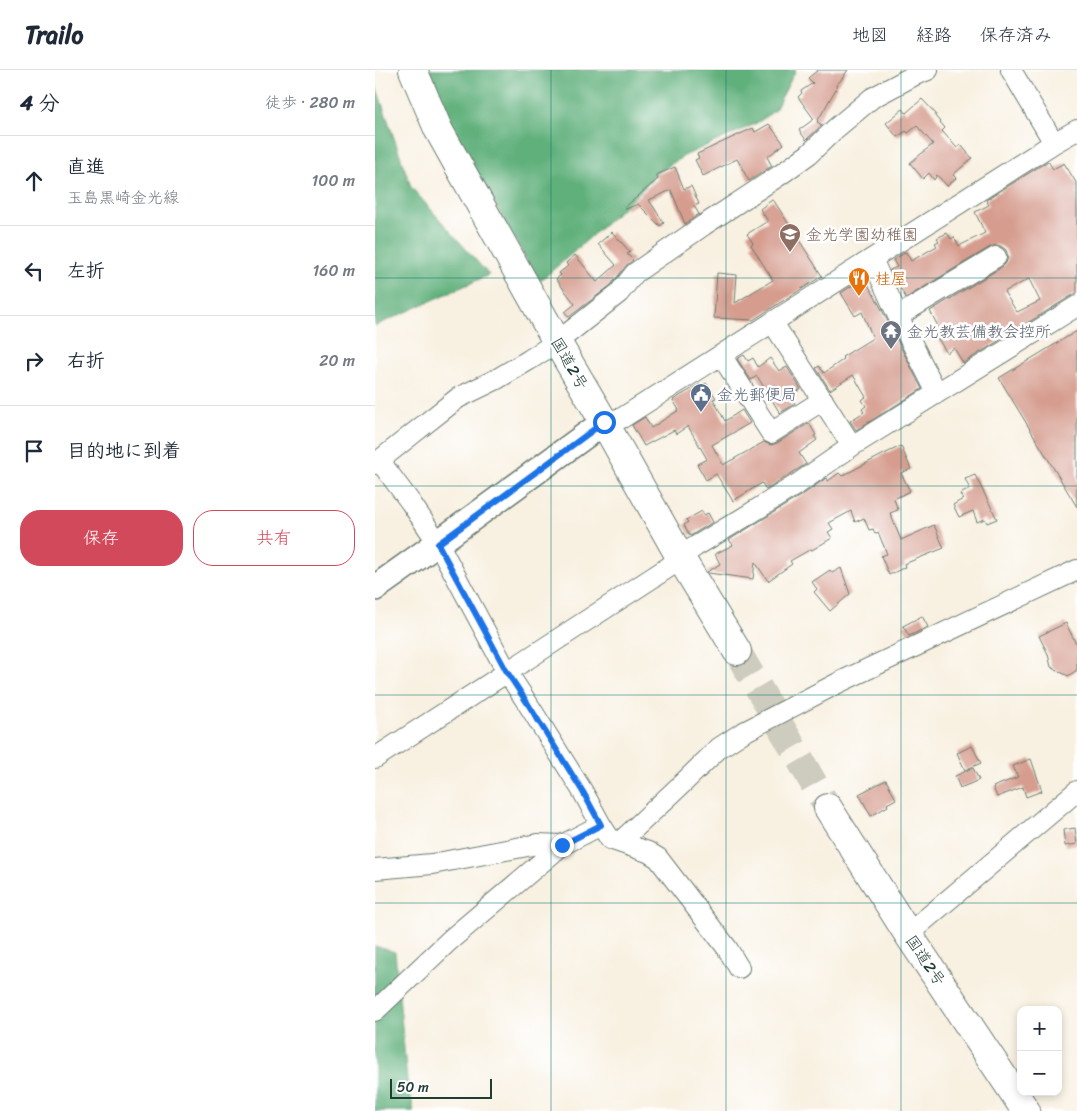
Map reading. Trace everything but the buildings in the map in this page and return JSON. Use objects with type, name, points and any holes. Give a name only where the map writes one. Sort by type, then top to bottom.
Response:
[{"type":"highway","name":"国道2号","points":[[413,70],[438,129],[680,557],[737,651]]},
{"type":"highway","name":"国道2号","points":[[828,808],[908,934],[1026,1111]]},
{"type":"main road","points":[[375,588],[604,422]]},
{"type":"street","points":[[739,968],[727,948],[658,858],[648,852],[610,839],[583,792],[507,672],[438,544],[411,503],[377,462],[458,398],[513,370],[557,342],[619,292],[635,274],[809,154],[835,128],[872,98],[928,70]]},
{"type":"street","points":[[1011,70],[1053,143]]},
{"type":"street","points":[[604,422],[622,418],[1053,143],[1076,133]]},
{"type":"street","points":[[899,316],[996,257]]},
{"type":"street","points":[[873,259],[937,393]]},
{"type":"street","points":[[375,758],[669,567],[696,546],[799,483],[852,446],[1077,306]]},
{"type":"street","points":[[773,323],[852,446]]},
{"type":"street","points":[[721,356],[771,433],[823,400]]},
{"type":"street","points":[[620,842],[719,748],[742,733],[838,683],[1077,570]]},
{"type":"street","points":[[908,934],[1077,791]]},
{"type":"street","points":[[375,1011],[450,940],[562,845],[601,825]]},
{"type":"street","points":[[375,868],[432,864],[538,844],[562,845]]},
{"type":"green space","points":[[425,70],[796,70],[775,110],[755,124],[684,156],[654,175],[650,182],[628,203],[539,282],[455,134]]},
{"type":"green space","points":[[375,83],[411,187],[489,275],[375,326]]},
{"type":"green space","points":[[375,946],[395,952],[407,1080],[414,1111],[375,1111]]},
{"type":"tunnel","points":[[737,651],[828,808]]},
{"type":"place","name":"金光学園幼稚園","points":[[790,253]]},
{"type":"place","name":"桂屋","points":[[859,297]]},
{"type":"place","name":"金光教芸備教会控所","points":[[891,350]]},
{"type":"place","name":"金光郵便局","points":[[701,413]]},
{"type":"route","points":[[562,845],[601,825],[583,792],[507,672],[438,544],[604,422]]}]
